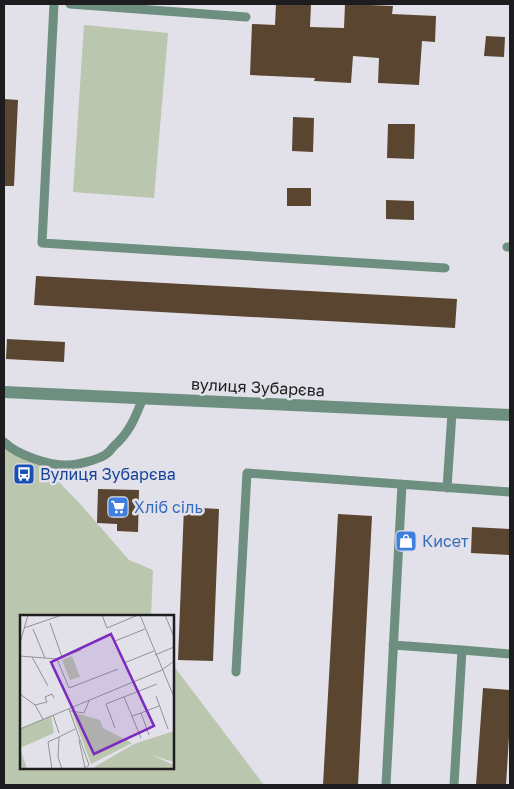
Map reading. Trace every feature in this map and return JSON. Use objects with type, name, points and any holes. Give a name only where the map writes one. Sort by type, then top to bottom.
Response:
[{"type":"street","name":"вулиця Зубарєва","points":[[4,392],[510,415]]},
{"type":"lane","points":[[54,4],[42,243],[445,268]]},
{"type":"lane","points":[[70,4],[246,17]]},
{"type":"lane","points":[[4,442],[8,447],[40,462],[68,466],[88,461],[105,455],[126,434],[143,398]]},
{"type":"lane","points":[[447,488],[452,413]]},
{"type":"lane","points":[[236,672],[247,474],[510,492]]},
{"type":"lane","points":[[386,785],[402,484]]},
{"type":"lane","points":[[393,645],[510,654]]},
{"type":"lane","points":[[454,785],[462,650]]},
{"type":"green space","points":[[84,25],[168,33],[154,198],[73,192]]},
{"type":"green space","points":[[4,442],[40,462],[82,506],[129,560],[153,570],[151,615],[20,615],[20,769],[174,769],[174,666],[264,785],[4,785]]},
{"type":"building","points":[[276,4],[311,4],[310,27],[344,28],[345,4],[393,6],[392,14],[436,16],[435,42],[422,41],[419,85],[378,83],[379,58],[353,56],[351,83],[314,81],[315,78],[250,75],[252,24],[275,25]]},
{"type":"building","points":[[486,36],[505,37],[504,57],[484,56]]},
{"type":"building","points":[[4,99],[18,100],[14,186],[4,186]]},
{"type":"building","points":[[293,117],[314,118],[313,152],[292,151]]},
{"type":"building","points":[[388,124],[415,124],[414,159],[387,158]]},
{"type":"building","points":[[287,188],[311,188],[311,206],[287,206]]},
{"type":"building","points":[[386,200],[414,201],[414,220],[386,219]]},
{"type":"building","points":[[36,276],[457,299],[455,328],[34,305]]},
{"type":"building","points":[[7,339],[65,342],[64,362],[6,359]]},
{"type":"building","name":"Хліб сіль","points":[[98,489],[139,490],[138,532],[117,531],[117,524],[97,523]]},
{"type":"building","points":[[184,507],[219,509],[213,661],[178,660]]},
{"type":"building","points":[[338,514],[372,516],[358,785],[323,785]]},
{"type":"building","points":[[472,527],[510,529],[510,555],[471,553]]},
{"type":"building","points":[[483,688],[510,690],[506,785],[476,785]]},
{"type":"place","name":"Вулиця Зубарєва","points":[[24,474]]},
{"type":"place","name":"Хліб сіль","points":[[118,507]]},
{"type":"place","name":"Кисет","points":[[406,541]]}]
